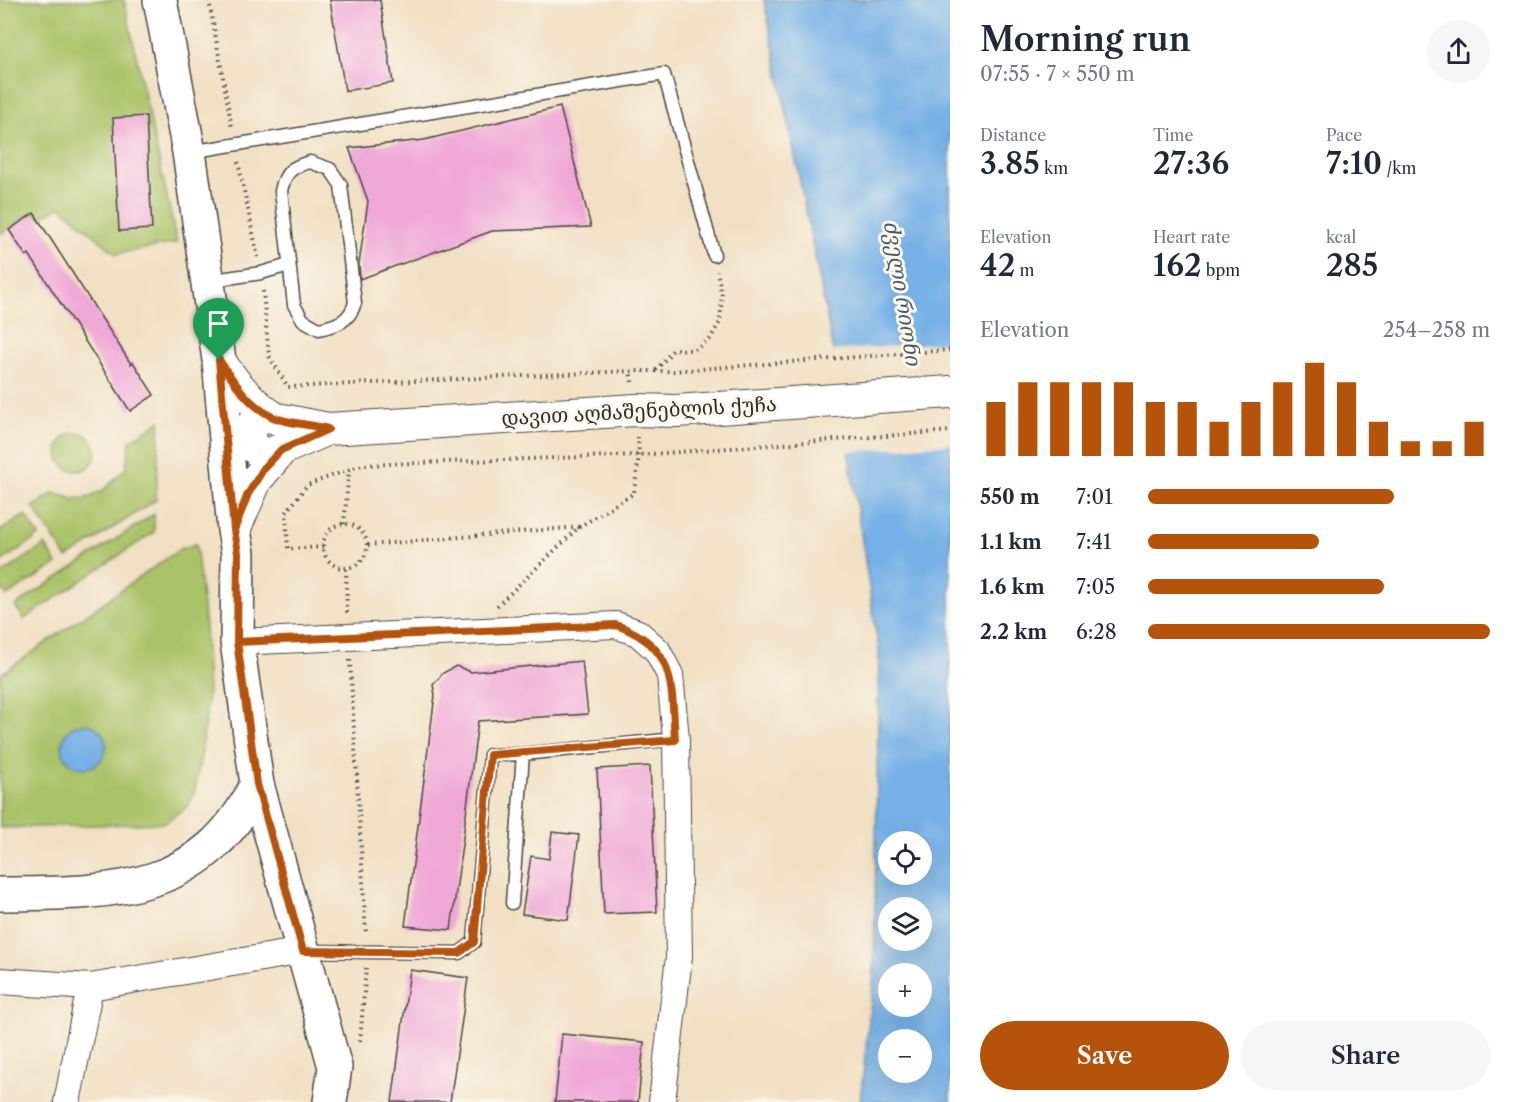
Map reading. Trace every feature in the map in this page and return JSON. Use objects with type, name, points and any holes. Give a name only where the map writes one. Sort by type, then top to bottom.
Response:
[{"type":"main road","points":[[160,0],[189,152],[219,360],[238,553],[237,642],[257,784],[335,1067],[330,1102]]},
{"type":"main road","points":[[0,894],[114,889],[159,878],[193,862],[230,830],[244,810],[257,784]]},
{"type":"street","name":"დავით აღმაშენებლის ქუჩა","points":[[219,360],[253,404],[274,418],[328,429],[636,410],[676,411],[950,392]]},
{"type":"street","points":[[274,418],[262,416],[255,421],[250,434],[252,445],[263,454],[281,450]]},
{"type":"street","name":"დავით აღმაშენებლის ქუჩა","points":[[234,530],[256,480],[281,450],[328,429]]},
{"type":"street","points":[[237,642],[616,625],[638,633],[657,650],[670,675],[675,740],[679,957],[662,1102]]},
{"type":"street","points":[[0,981],[90,987],[303,951]]},
{"type":"street","points":[[67,1102],[90,987]]},
{"type":"lane","points":[[189,152],[664,74],[714,255]]},
{"type":"lane","points":[[315,163],[330,169],[341,185],[355,303],[352,315],[337,325],[319,329],[303,320],[294,305],[289,265],[281,191],[285,175],[293,166],[315,163]]},
{"type":"lane","points":[[207,281],[261,273],[289,265]]},
{"type":"lane","points":[[303,951],[459,953],[474,942],[490,755],[675,740]]},
{"type":"lane","points":[[512,903],[523,754]]},
{"type":"path","points":[[656,370],[674,349],[694,350],[710,339],[720,322],[722,295],[714,255]]},
{"type":"path","points":[[673,370],[950,350]]},
{"type":"path","points":[[323,547],[288,549],[286,513],[307,485],[362,465],[639,455],[950,430]]},
{"type":"path","points":[[470,631],[579,527],[634,493],[639,455]]},
{"type":"path","points":[[344,524],[349,470]]},
{"type":"path","points":[[344,524],[361,530],[368,545],[362,562],[346,569],[330,563],[323,547],[329,531],[344,524]]},
{"type":"path","points":[[368,545],[579,527]]},
{"type":"path","points":[[346,569],[367,951],[359,1044]]},
{"type":"green space","points":[[0,0],[124,0],[177,243],[116,254],[60,206],[41,218],[34,213],[0,234]]},
{"type":"green space","points":[[160,421],[156,500],[67,558],[33,507],[53,493],[74,499],[91,497],[106,488],[126,468],[130,441]]},
{"type":"green space","points":[[77,433],[91,438],[96,452],[91,466],[77,471],[63,466],[58,452],[63,438]]},
{"type":"green space","points":[[154,514],[154,532],[24,619],[15,606]]},
{"type":"green space","points":[[25,515],[39,536],[0,562],[0,531]]},
{"type":"green space","points":[[196,544],[205,627],[208,692],[195,790],[188,806],[164,823],[0,828],[0,675],[180,549]]},
{"type":"green space","points":[[45,545],[57,564],[7,596],[0,585],[0,575]]},
{"type":"water","name":"ძველი რიონი","points":[[764,0],[950,0],[950,1102],[860,1102],[874,975],[879,652],[831,338]]},
{"type":"water","points":[[84,724],[93,725],[100,730],[105,737],[105,755],[100,762],[93,767],[84,768],[75,767],[68,762],[63,755],[62,746],[63,737],[68,730],[75,725]]},
{"type":"pier","points":[[950,342],[950,444],[845,452],[830,351]]},
{"type":"building","points":[[330,0],[380,0],[393,83],[345,91]]},
{"type":"building","points":[[560,107],[591,227],[492,231],[360,279],[359,264],[368,201],[349,148],[424,140]]},
{"type":"building","points":[[146,116],[152,229],[119,231],[113,118]]},
{"type":"building","points":[[34,213],[131,364],[133,362],[154,395],[130,411],[29,254],[26,256],[9,230]]},
{"type":"building","points":[[582,661],[588,714],[478,721],[451,930],[405,926],[435,695],[433,685],[443,673],[456,666],[471,672]]},
{"type":"building","points":[[650,766],[657,912],[604,914],[597,769]]},
{"type":"building","points":[[552,832],[579,835],[568,920],[522,914],[531,856],[549,859]]},
{"type":"building","points":[[410,970],[468,978],[450,1102],[392,1102]]},
{"type":"building","points":[[562,1034],[644,1042],[638,1102],[555,1102]]},
{"type":"route","points":[[219,360],[234,530],[238,553],[237,642],[257,784],[303,951],[459,953],[474,942],[490,755],[675,740],[670,675],[657,650],[638,633],[616,625],[237,642],[238,553],[234,530],[248,494],[264,468],[281,450],[328,429],[274,418],[253,404],[235,384],[219,360]]}]
